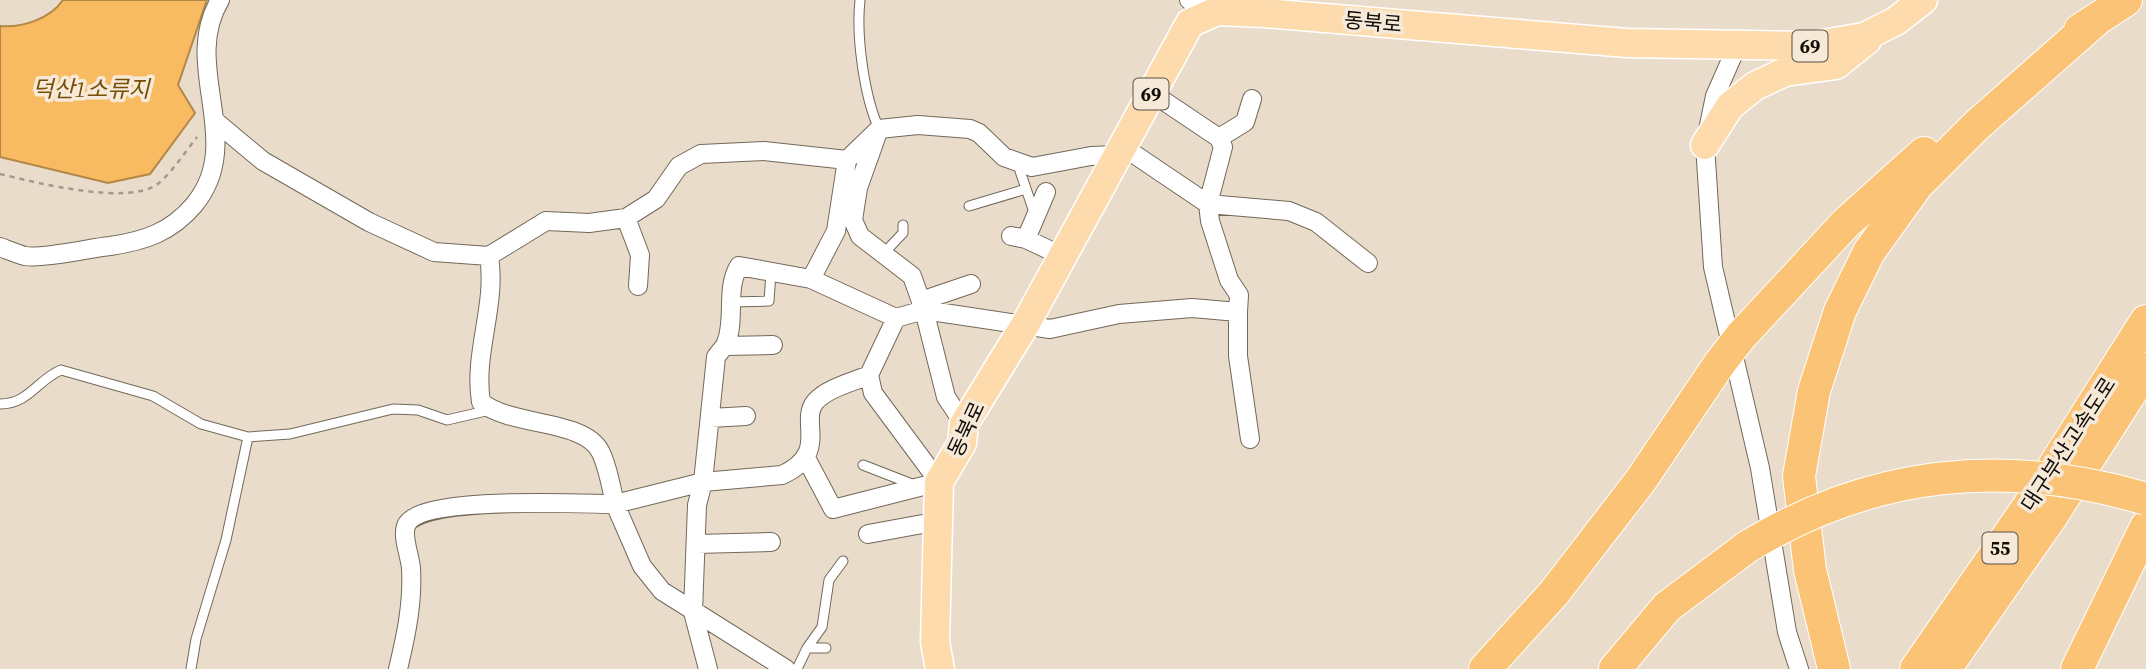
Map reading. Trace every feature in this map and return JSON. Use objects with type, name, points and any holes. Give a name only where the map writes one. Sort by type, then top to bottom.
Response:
[{"type":"highway","points":[[1485,669],[1554,593],[1641,480],[1741,336],[1846,223],[2045,59],[2126,0]]},
{"type":"highway","points":[[1835,669],[1810,569],[1798,476],[1814,391],[1840,311],[1869,252],[1917,185],[1971,121]]},
{"type":"highway","name":"대구부산고속도로","points":[[2090,434],[2141,330]]},
{"type":"highway","name":"대구부산고속도로","points":[[1916,669],[2090,434],[2146,369]]},
{"type":"highway","name":"55","points":[[1945,669],[2090,434]]},
{"type":"highway","points":[[1615,669],[1667,607],[1746,547],[1803,516],[1878,489],[1942,478],[2014,475],[2068,479],[2146,499]]},
{"type":"highway","points":[[2077,669],[2146,527]]},
{"type":"main road","name":"동북로","points":[[940,669],[935,642],[935,555],[939,521],[929,484],[962,443],[964,424],[1025,326],[1200,8],[1627,43],[1829,45],[1880,30],[1923,0]]},
{"type":"main road","points":[[1705,145],[1730,106],[1755,86],[1785,72],[1836,65],[1880,30]]},
{"type":"street","points":[[0,247],[27,256],[127,244],[166,232],[206,190],[217,150],[204,52],[215,9],[220,0]]},
{"type":"street","points":[[1737,46],[1714,96],[1705,145],[1713,267],[1760,468],[1787,632],[1799,669]]},
{"type":"street","points":[[1152,93],[1219,138],[1222,154],[1208,204],[1210,221],[1229,280],[1239,295],[1238,356],[1250,439]]},
{"type":"street","points":[[1219,138],[1245,122],[1252,99]]},
{"type":"street","points":[[215,121],[263,161],[369,222],[434,252],[489,256],[546,222],[589,223],[626,218],[656,199],[680,166],[701,154],[764,151],[847,160]]},
{"type":"street","points":[[811,279],[836,232],[847,160],[879,129],[918,125],[970,129],[979,133],[1004,157],[1032,167],[1120,151],[1208,204],[1289,211],[1316,222],[1368,263]]},
{"type":"street","points":[[879,129],[858,188],[853,220],[860,236],[912,276],[923,306],[946,397],[964,424]]},
{"type":"street","points":[[1046,192],[1036,217],[1018,237],[1062,256]]},
{"type":"street","points":[[626,218],[640,255],[638,286]]},
{"type":"street","points":[[489,256],[492,279],[478,366],[481,402],[490,410],[577,433],[592,440],[601,452],[615,504],[642,566],[662,591],[786,669]]},
{"type":"street","points":[[708,669],[693,612],[697,505],[703,482],[716,356],[725,346],[734,275],[739,266],[811,279],[895,318]]},
{"type":"street","points":[[806,458],[833,509],[929,484],[873,393],[869,375],[895,318],[971,284]]},
{"type":"street","points":[[923,306],[1025,326],[1067,328],[1118,314],[1192,308],[1238,312]]},
{"type":"street","points":[[725,346],[773,345]]},
{"type":"street","points":[[398,669],[409,621],[411,568],[405,527],[410,519],[421,514],[471,505],[615,504],[703,482],[782,475],[806,458],[811,438],[811,410],[816,401],[869,375]]},
{"type":"street","points":[[710,418],[746,416]]},
{"type":"street","points":[[868,534],[939,521]]},
{"type":"street","points":[[696,544],[771,542]]},
{"type":"lane","points":[[860,0],[862,54],[870,105],[879,129]]},
{"type":"lane","points":[[1022,163],[1020,172],[1036,217]]},
{"type":"lane","points":[[969,206],[1026,189]]},
{"type":"lane","points":[[883,254],[903,233],[903,225]]},
{"type":"lane","points":[[731,302],[769,301],[771,272]]},
{"type":"lane","points":[[0,404],[20,401],[35,391],[47,376],[61,370],[153,396],[201,424],[248,437],[290,434],[393,409],[418,410],[447,420],[490,410]]},
{"type":"lane","points":[[191,669],[196,639],[226,540],[248,437]]},
{"type":"lane","points":[[863,465],[929,484]]},
{"type":"lane","points":[[797,669],[807,648],[822,627],[829,580],[843,561]]},
{"type":"lane","points":[[807,648],[826,648]]},
{"type":"path","points":[[0,174],[80,192],[110,193],[145,189],[158,185],[206,127],[215,121]]},
{"type":"water","name":"덕산1소류지","points":[[63,0],[207,0],[178,85],[195,113],[150,174],[108,183],[0,157],[0,26],[35,21],[51,12]]}]
